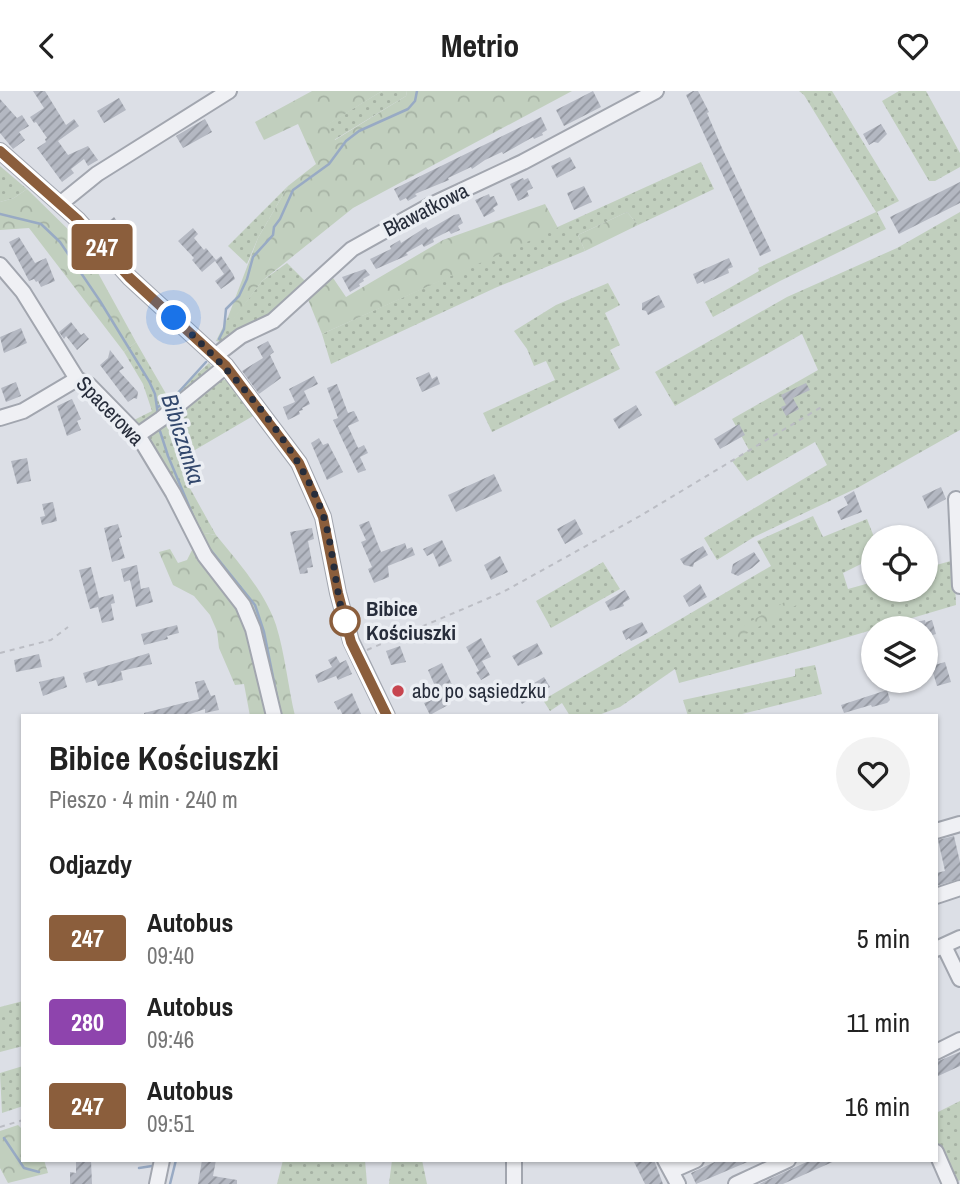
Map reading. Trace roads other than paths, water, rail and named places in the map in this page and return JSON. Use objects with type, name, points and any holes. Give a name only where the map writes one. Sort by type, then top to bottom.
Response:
[{"type":"street","points":[[60,204],[97,174],[229,91]]},
{"type":"street","name":"Bławatkowa","points":[[138,435],[158,421],[241,337],[273,321],[352,249],[429,206],[523,162],[656,91]]},
{"type":"street","points":[[0,151],[78,220],[129,277],[220,361],[302,469],[323,517],[343,616],[357,655],[386,714]]},
{"type":"street","name":"Spacerowa","points":[[0,265],[23,292],[77,379],[89,385],[138,435],[173,493],[205,556],[243,605],[253,629],[274,714]]},
{"type":"street","points":[[0,418],[23,411],[77,379]]},
{"type":"street","points":[[956,499],[960,586]]},
{"type":"street","points":[[938,830],[960,824]]},
{"type":"street","points":[[938,895],[960,888]]},
{"type":"street","points":[[960,938],[940,947],[960,979]]},
{"type":"street","points":[[938,1051],[960,1040]]},
{"type":"street","points":[[938,1157],[950,1184]]},
{"type":"street","points":[[156,1184],[162,1162]]},
{"type":"street","points":[[514,1162],[514,1184]]},
{"type":"street","points":[[671,1172],[692,1162]]},
{"type":"street","points":[[736,1184],[784,1162]]},
{"type":"waterway","points":[[219,339],[224,329],[226,309],[239,296],[253,257],[273,235],[274,227],[293,190],[329,164],[346,141],[359,131],[408,109],[415,101],[417,91]]},
{"type":"waterway","name":"Bibiczanka","points":[[0,214],[41,224],[60,242],[149,381],[155,394],[158,415]]},
{"type":"waterway","points":[[158,407],[176,395],[206,362]]},
{"type":"waterway","name":"Bibiczanka","points":[[159,428],[199,530]]},
{"type":"waterway","name":"Bibiczanka","points":[[209,548],[255,605],[264,632],[279,707]]},
{"type":"waterway","points":[[4,1138],[24,1168],[39,1172]]},
{"type":"waterway","name":"Bibiczanka","points":[[170,1184],[176,1162]]},
{"type":"waterway","points":[[139,1168],[152,1166]]},
{"type":"place","name":"Bibice Kościuszki","points":[[345,621]]},
{"type":"place","name":"abc po sąsiedzku","points":[[398,691]]}]
